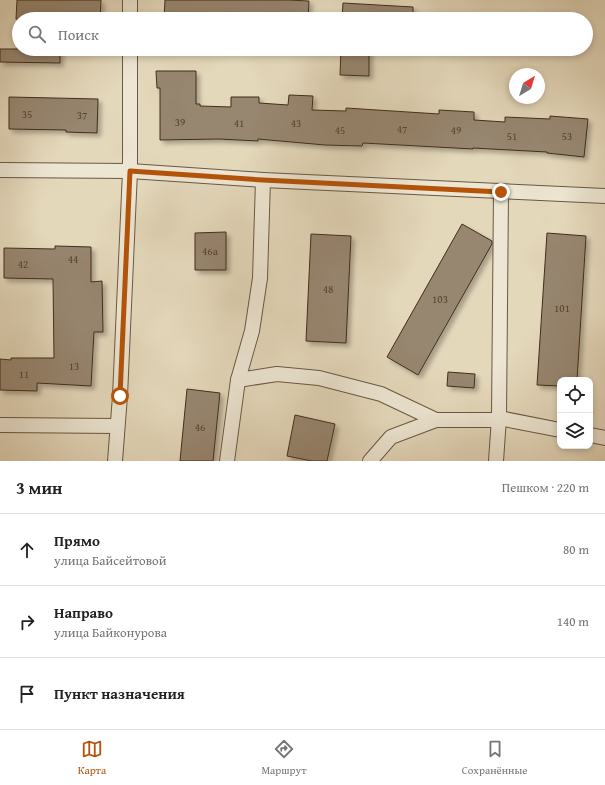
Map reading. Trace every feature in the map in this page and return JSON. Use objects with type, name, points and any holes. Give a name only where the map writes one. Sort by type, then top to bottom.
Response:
[{"type":"street","points":[[130,0],[130,12]]},
{"type":"street","points":[[115,461],[130,171],[130,56]]},
{"type":"street","points":[[0,170],[130,171],[263,180],[605,196]]},
{"type":"street","points":[[227,461],[238,380],[252,332],[260,278],[263,180]]},
{"type":"street","points":[[496,461],[499,419],[501,192]]},
{"type":"street","points":[[238,380],[277,374],[319,378],[381,394],[436,420]]},
{"type":"street","points":[[370,461],[391,437],[436,420],[499,419],[557,429]]},
{"type":"street","points":[[0,425],[117,426]]},
{"type":"street","points":[[593,436],[605,438]]},
{"type":"building","points":[[17,0],[101,0],[100,12],[16,12]]},
{"type":"building","points":[[165,0],[309,1],[308,12],[164,12]]},
{"type":"building","points":[[343,3],[413,7],[413,12],[342,12]]},
{"type":"building","points":[[0,49],[12,49],[12,56],[60,56],[60,63],[0,62]]},
{"type":"building","points":[[341,56],[369,56],[369,76],[340,75]]},
{"type":"building","points":[[156,71],[196,71],[196,104],[200,104],[200,106],[231,107],[231,97],[259,97],[259,103],[288,105],[289,95],[313,96],[312,110],[346,111],[346,108],[439,114],[439,110],[474,112],[474,120],[505,122],[505,117],[550,119],[550,116],[588,119],[584,157],[547,152],[363,143],[362,146],[325,145],[258,139],[258,141],[219,139],[160,140],[160,88],[157,88]]},
{"type":"building","points":[[9,97],[98,99],[97,133],[66,132],[66,130],[9,129]]},
{"type":"building","points":[[462,224],[492,241],[492,244],[418,375],[387,357]]},
{"type":"building","points":[[226,232],[226,270],[195,270],[195,233]]},
{"type":"building","points":[[547,233],[586,236],[577,377],[557,377],[557,386],[537,385]]},
{"type":"building","points":[[311,234],[351,236],[346,343],[306,341]]},
{"type":"building","points":[[55,246],[91,247],[91,282],[102,281],[103,332],[94,332],[91,386],[37,383],[37,391],[0,390],[0,359],[11,360],[11,358],[54,358],[53,279],[4,278],[4,248],[55,249]]},
{"type":"building","points":[[448,372],[475,374],[474,388],[447,386]]},
{"type":"building","points":[[187,389],[220,393],[213,461],[180,461]]},
{"type":"building","points":[[295,415],[335,424],[327,461],[312,461],[287,456]]},
{"type":"route","points":[[120,396],[130,171],[263,180],[501,192]]}]
